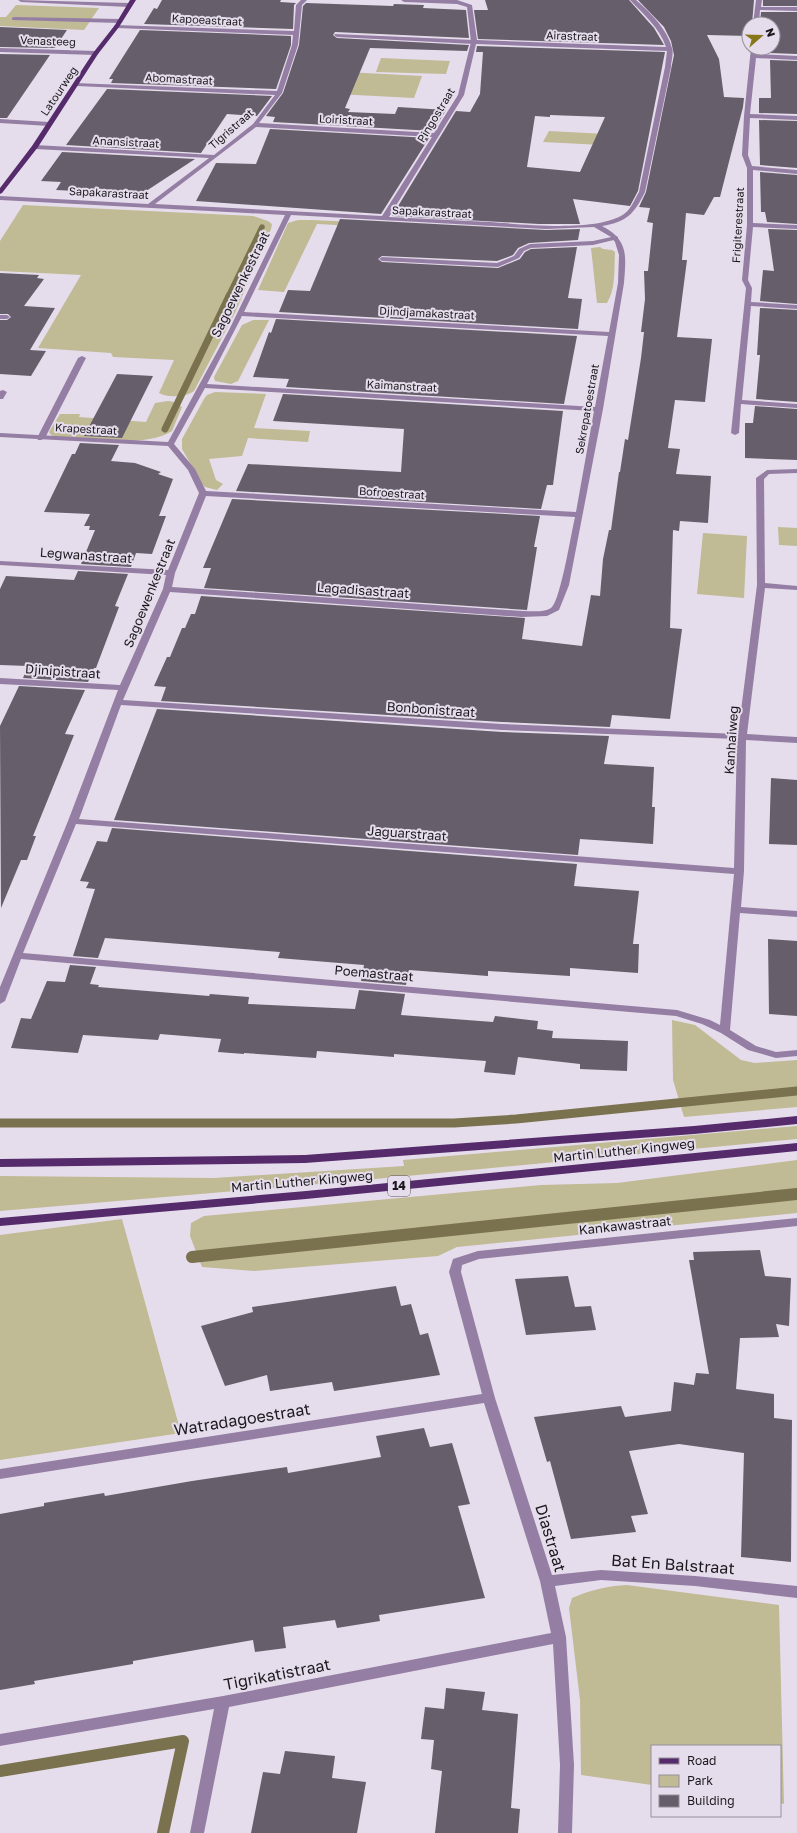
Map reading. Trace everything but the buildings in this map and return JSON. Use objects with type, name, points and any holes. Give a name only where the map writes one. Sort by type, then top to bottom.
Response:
[{"type":"main road","name":"Latourweg","points":[[0,192],[35,147],[96,53],[131,3]]},
{"type":"main road","name":"Martin Luther Kingweg","points":[[0,1163],[305,1159],[694,1130],[797,1120]]},
{"type":"main road","name":"Martin Luther Kingweg","points":[[0,1222],[306,1195],[797,1147]]},
{"type":"street","points":[[21,0],[131,3]]},
{"type":"street","name":"Tigristraat","points":[[150,205],[215,157],[255,125],[279,93],[290,65],[295,45],[299,5],[304,0]]},
{"type":"street","name":"Pingostraat","points":[[384,220],[461,95],[474,42],[470,6],[457,2],[404,0]]},
{"type":"street","points":[[633,0],[645,10],[670,49]]},
{"type":"street","points":[[757,16],[759,0]]},
{"type":"street","points":[[758,8],[797,10]]},
{"type":"street","name":"Kapoeastraat","points":[[14,19],[296,33]]},
{"type":"street","name":"Airastraat","points":[[337,35],[474,42],[670,49]]},
{"type":"street","name":"Sapakarastraat","points":[[0,198],[150,205],[384,220],[546,227],[595,225],[620,219],[633,209],[642,192],[668,67],[670,49]]},
{"type":"street","name":"Venasteeg","points":[[0,50],[96,53]]},
{"type":"street","points":[[752,56],[797,58]]},
{"type":"street","name":"Frigiterestraat","points":[[736,433],[749,288],[745,280],[750,225],[750,168],[745,155],[752,56]]},
{"type":"street","name":"Abomastraat","points":[[77,84],[279,93]]},
{"type":"street","points":[[747,116],[797,118]]},
{"type":"street","points":[[0,121],[49,124]]},
{"type":"street","name":"Loiristraat","points":[[255,125],[436,135]]},
{"type":"street","name":"Anansistraat","points":[[35,147],[215,157]]},
{"type":"street","points":[[750,168],[797,172]]},
{"type":"street","name":"Sagoewenkestraat","points":[[170,444],[204,386],[241,314],[289,213]]},
{"type":"street","points":[[595,225],[610,232],[616,238]]},
{"type":"street","points":[[750,225],[797,227]]},
{"type":"street","points":[[382,258],[498,265],[517,257],[521,250],[530,246],[593,243],[616,238]]},
{"type":"street","name":"Sekrepatoestraat","points":[[556,608],[565,585],[579,516],[621,283],[623,252],[616,238]]},
{"type":"street","points":[[747,304],[797,307]]},
{"type":"street","name":"Djindjamakastraat","points":[[241,314],[611,334]]},
{"type":"street","points":[[41,438],[82,358]]},
{"type":"street","name":"Kaimanstraat","points":[[204,386],[599,408]]},
{"type":"street","points":[[739,402],[797,406]]},
{"type":"street","name":"Krapestraat","points":[[0,435],[170,444]]},
{"type":"street","points":[[170,444],[191,469],[203,494]]},
{"type":"street","name":"Kanhaiweg","points":[[725,1031],[739,871],[742,736],[761,585],[760,478],[768,472],[785,470],[797,471]]},
{"type":"street","name":"Sagoewenkestraat","points":[[0,1001],[73,821],[123,688],[167,589],[171,573],[203,494]]},
{"type":"street","name":"Bofroestraat","points":[[203,494],[579,516]]},
{"type":"street","name":"Legwanastraat","points":[[0,563],[171,573]]},
{"type":"street","points":[[761,585],[797,588]]},
{"type":"street","name":"Lagadisastraat","points":[[167,589],[522,614],[547,613],[556,608]]},
{"type":"street","name":"Djinipistraat","points":[[0,680],[123,688]]},
{"type":"street","name":"Bonbonistraat","points":[[118,702],[502,727],[742,736],[797,740]]},
{"type":"street","name":"Jaguarstraat","points":[[73,821],[739,871]]},
{"type":"street","points":[[736,910],[797,914]]},
{"type":"street","name":"Poemastraat","points":[[17,956],[677,1013],[706,1022],[725,1031],[752,1048],[776,1055],[797,1053]]},
{"type":"street","name":"Kankawastraat","points":[[457,1262],[478,1255],[797,1222]]},
{"type":"street","name":"Diastraat","points":[[457,1262],[455,1272],[489,1398],[547,1581],[559,1637],[568,1765],[565,1833]]},
{"type":"street","name":"Watradagoestraat","points":[[0,1474],[489,1398]]},
{"type":"street","name":"Bat En Balstraat","points":[[547,1581],[601,1575],[695,1580],[797,1592]]},
{"type":"street","name":"Tigrikatistraat","points":[[0,1740],[223,1702],[559,1637]]},
{"type":"street","points":[[197,1833],[223,1702]]},
{"type":"green space","points":[[16,5],[99,8],[84,30],[0,26],[0,17],[6,17]]},
{"type":"green space","points":[[381,58],[450,61],[446,74],[376,72]]},
{"type":"green space","points":[[308,70],[422,76],[414,98],[297,92]]},
{"type":"green space","points":[[549,131],[643,136],[641,147],[543,142]]},
{"type":"green space","points":[[23,205],[253,216],[268,221],[272,224],[235,313],[194,391],[186,395],[177,396],[167,396],[159,393],[174,360],[113,357],[111,353],[38,348],[81,275],[0,271],[0,241]]},
{"type":"green space","points":[[298,220],[543,231],[549,236],[317,224],[284,292],[258,290],[288,223]]},
{"type":"green space","points":[[600,247],[615,252],[613,285],[607,303],[597,303],[591,248]]},
{"type":"green space","points":[[253,320],[269,320],[238,381],[231,384],[215,381],[214,377],[242,325]]},
{"type":"green space","points":[[215,392],[266,394],[254,428],[310,431],[308,442],[248,438],[242,456],[209,459],[216,480],[223,484],[217,490],[205,487],[182,449],[182,439],[204,399],[207,395]]},
{"type":"green space","points":[[168,401],[174,402],[182,407],[172,431],[161,436],[132,441],[117,441],[57,437],[51,435],[49,432],[60,414],[80,414],[79,417],[146,422],[155,403]]},
{"type":"green space","points":[[778,527],[797,528],[797,546],[779,545]]},
{"type":"green space","points":[[703,533],[747,536],[744,598],[697,594]]},
{"type":"green space","points":[[672,1020],[695,1025],[741,1060],[755,1063],[797,1060],[797,1107],[684,1117],[673,1080]]},
{"type":"green space","points":[[797,1126],[797,1139],[354,1181],[0,1211],[0,1176],[214,1178],[404,1166],[403,1160]]},
{"type":"green space","points":[[797,1160],[797,1213],[457,1247],[438,1256],[254,1271],[202,1267],[190,1236],[191,1223],[204,1216],[541,1185],[617,1183]]},
{"type":"green space","points":[[122,1219],[181,1433],[0,1460],[0,1235]]},
{"type":"green space","points":[[627,1585],[779,1605],[784,1804],[781,1803],[781,1745],[651,1745],[651,1785],[581,1775],[580,1700],[569,1608],[572,1598],[612,1586]]},
{"type":"waterway","points":[[228,297],[262,227]]},
{"type":"waterway","points":[[165,429],[229,296]]},
{"type":"waterway","points":[[0,1123],[454,1123],[516,1119],[797,1091]]},
{"type":"waterway","points":[[192,1257],[797,1194]]},
{"type":"waterway","points":[[0,1771],[183,1741],[163,1833]]}]
